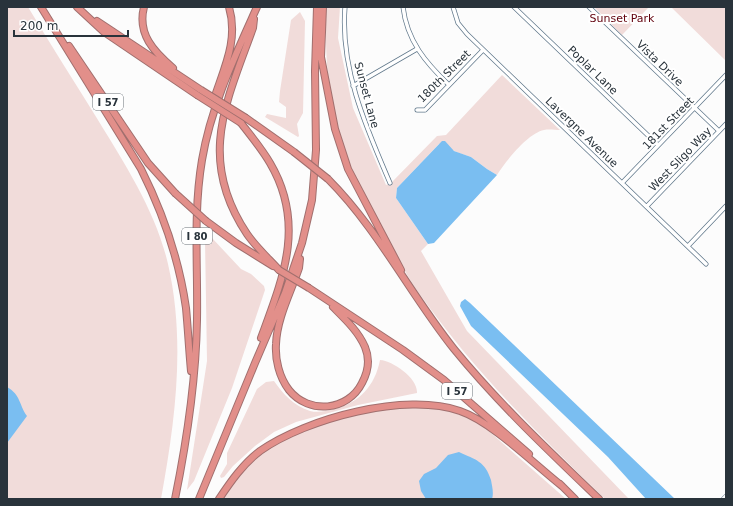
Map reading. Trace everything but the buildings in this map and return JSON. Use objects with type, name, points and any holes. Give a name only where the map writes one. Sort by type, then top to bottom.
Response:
[{"type":"highway","points":[[77,7],[188,82]]},
{"type":"highway","points":[[77,7],[104,32],[244,121],[276,174],[284,194],[289,220],[290,237],[286,265],[258,348],[255,363]]},
{"type":"highway","points":[[144,7],[142,22],[146,38],[150,46],[199,93]]},
{"type":"highway","points":[[205,143],[206,124],[232,46],[233,19],[229,7]]},
{"type":"highway","points":[[199,499],[285,293],[302,243],[312,200],[316,150],[315,71],[317,7]]},
{"type":"highway","points":[[322,7],[321,57],[335,128],[348,168],[413,293]]},
{"type":"highway","points":[[42,8],[141,169],[167,228],[186,307],[193,387]]},
{"type":"highway","name":"I 57","points":[[42,8],[78,58],[148,163],[175,193],[206,221],[236,243],[265,258],[279,270],[403,350],[444,380],[512,439],[575,499]]},
{"type":"highway","points":[[256,8],[253,28],[222,118],[219,151],[222,180],[230,204],[247,234],[265,258]]},
{"type":"highway","name":"I 80","points":[[175,499],[193,387],[197,320],[198,192],[205,143],[220,93],[256,8]]},
{"type":"highway","name":"I 57","points":[[244,121],[294,152],[328,179],[344,196],[375,236],[413,293],[454,349],[518,422],[599,499]]},
{"type":"highway","points":[[302,243],[299,268],[278,329],[276,352],[278,367],[288,389],[300,400],[320,407],[339,404],[352,396],[360,386],[367,367],[367,353],[358,335],[326,300]]},
{"type":"highway","points":[[219,499],[235,475],[247,462],[276,442],[307,428],[338,417],[371,409],[425,404],[441,405],[461,411],[484,422],[562,486]]},
{"type":"street","name":"Sunset Lane","points":[[345,7],[344,38],[353,86],[363,122],[390,183]]},
{"type":"street","points":[[404,7],[409,33],[417,49],[430,67],[449,85]]},
{"type":"street","name":"Lavergne Avenue","points":[[453,7],[462,28],[483,50],[706,264]]},
{"type":"street","name":"Poplar Lane","points":[[514,7],[658,145]]},
{"type":"street","name":"Vista Drive","points":[[589,7],[719,131]]},
{"type":"street","points":[[353,86],[417,49]]},
{"type":"street","name":"180th Street","points":[[417,110],[425,110],[483,50]]},
{"type":"street","name":"181st Street","points":[[622,183],[726,75]]},
{"type":"street","name":"West Sligo Way","points":[[647,206],[726,124]]},
{"type":"street","points":[[688,246],[726,206]]},
{"type":"green space","points":[[7,7],[28,7],[129,172],[148,208],[163,245],[173,293],[177,352],[171,441],[161,499],[7,499]]},
{"type":"green space","points":[[326,7],[340,7],[338,38],[353,108],[386,185],[392,182],[437,136],[446,135],[502,75],[560,130],[544,130],[531,136],[512,155],[497,175],[471,157],[439,144],[397,188],[396,198],[428,244],[421,251],[467,331],[629,499],[605,499],[532,427],[463,351],[408,277],[357,182],[338,136],[328,80],[326,51]]},
{"type":"green space","name":"Sunset Park","points":[[594,7],[649,7],[622,35]]},
{"type":"green space","points":[[671,7],[726,7],[726,61]]},
{"type":"green space","points":[[300,12],[305,21],[303,113],[297,124],[298,137],[265,117],[267,114],[286,118],[286,107],[279,102],[280,91],[291,20]]},
{"type":"green space","points":[[212,238],[241,269],[251,274],[264,286],[265,290],[232,388],[194,481],[187,490],[207,361],[205,240]]},
{"type":"green space","points":[[380,360],[391,363],[404,371],[416,387],[417,393],[358,405],[296,422],[274,432],[255,446],[233,466],[224,477],[221,478],[220,476],[227,464],[227,453],[257,389],[266,382],[274,381],[289,399],[304,409],[313,412],[325,411],[343,406],[358,398],[370,385],[378,369]]},
{"type":"green space","points":[[414,406],[453,411],[482,425],[566,499],[222,499],[249,463],[271,447],[290,437],[310,428],[352,416]]},
{"type":"water","points":[[442,141],[445,141],[454,151],[471,157],[497,175],[434,243],[428,244],[396,198],[397,188]]},
{"type":"water","points":[[465,299],[675,499],[646,499],[608,457],[471,326],[460,306],[461,302]]},
{"type":"water","points":[[7,387],[15,393],[27,416],[7,443]]},
{"type":"water","points":[[459,452],[475,459],[486,469],[491,480],[493,492],[492,499],[426,499],[421,491],[419,481],[424,474],[436,468],[448,455]]}]
